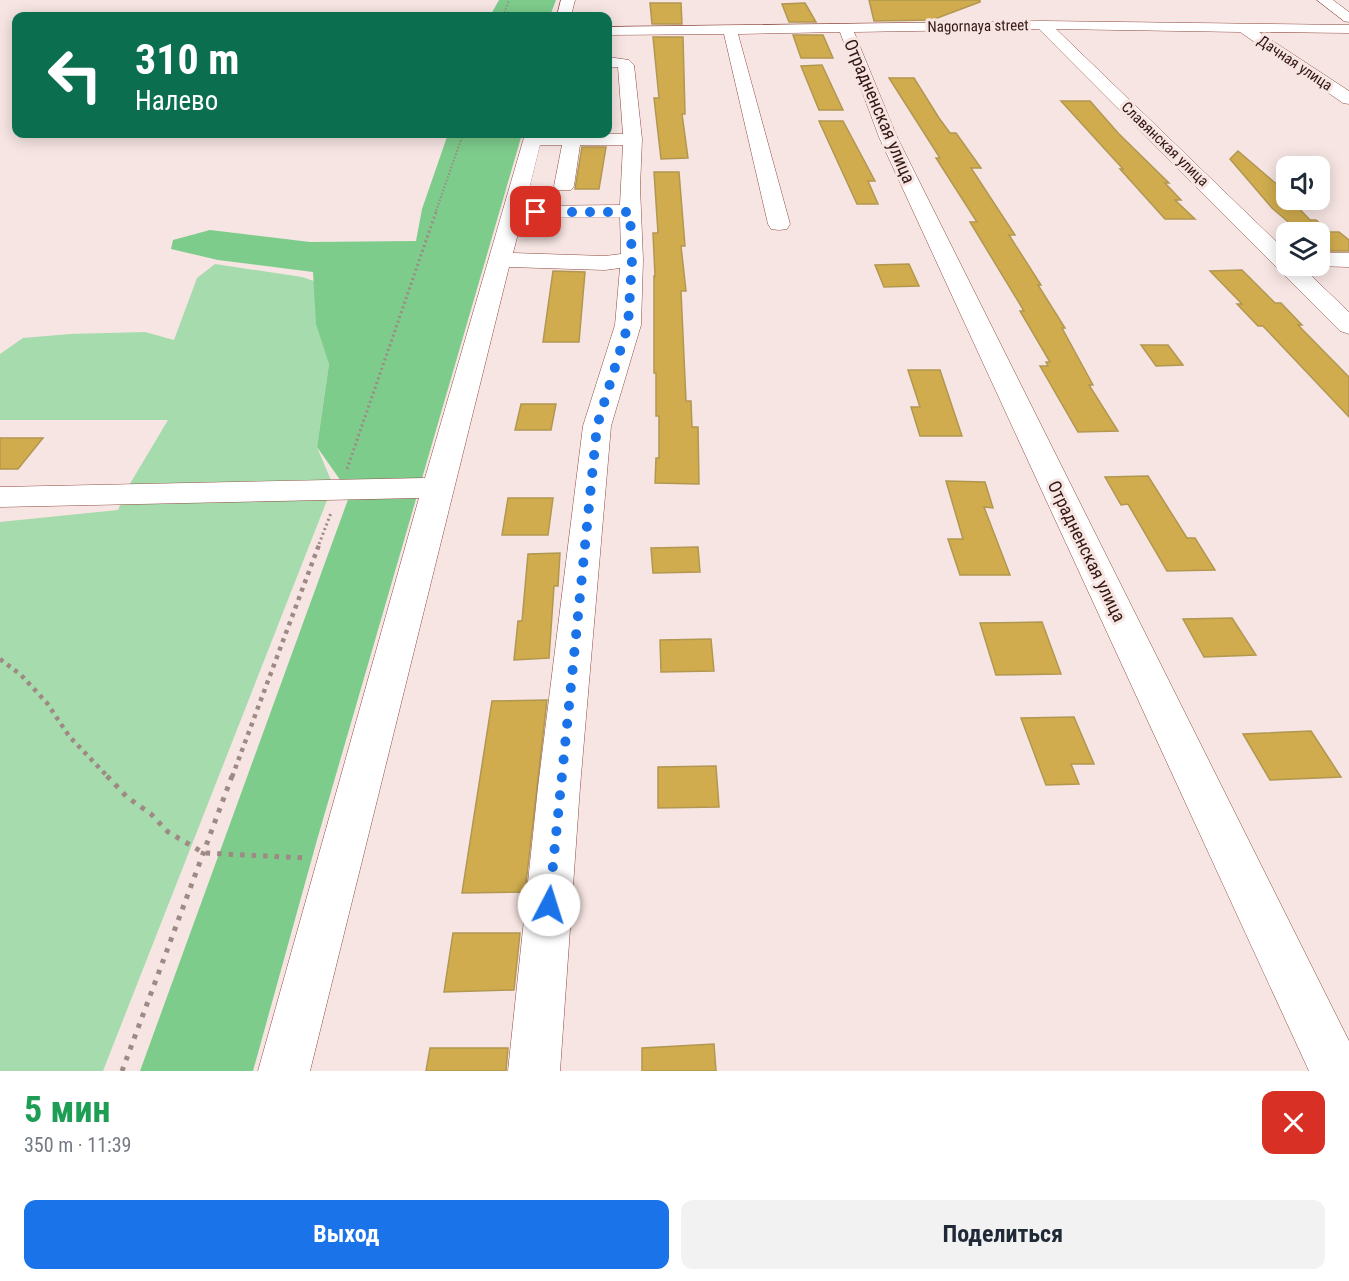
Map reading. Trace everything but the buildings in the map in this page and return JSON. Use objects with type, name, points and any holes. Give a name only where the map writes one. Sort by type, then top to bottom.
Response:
[{"type":"street","points":[[1324,0],[1349,18]]},
{"type":"street","points":[[1117,12],[1136,26]]},
{"type":"street","points":[[765,13],[772,28]]},
{"type":"street","name":"Nagornaya street","points":[[612,31],[730,30],[836,23],[1349,29]]},
{"type":"street","name":"Отрадненская улица","points":[[836,23],[888,137],[1335,1050]]},
{"type":"street","name":"Славянская улица","points":[[1043,25],[1276,253]]},
{"type":"street","name":"Дачная улица","points":[[1242,27],[1349,99]]},
{"type":"street","points":[[730,30],[779,224]]},
{"type":"street","points":[[534,1071],[559,787],[597,426],[628,325],[632,260],[630,212],[633,139],[626,65],[612,62]]},
{"type":"street","points":[[284,1071],[533,138]]},
{"type":"street","points":[[546,138],[633,139]]},
{"type":"street","points":[[564,186],[572,140]]},
{"type":"street","points":[[512,212],[630,212]]},
{"type":"street","points":[[501,260],[605,263],[632,260]]},
{"type":"street","points":[[1330,260],[1349,260]]},
{"type":"street","name":"Славянская улица","points":[[1299,276],[1349,326]]},
{"type":"street","points":[[0,497],[438,488]]},
{"type":"path","points":[[122,1071],[339,490],[461,138]]},
{"type":"path","points":[[0,659],[21,675],[47,703],[69,736],[127,796],[152,814],[168,832],[204,853],[340,859]]},
{"type":"green space","points":[[499,0],[556,0],[552,12],[492,12]]},
{"type":"green space","points":[[447,138],[521,138],[317,840],[253,1071],[140,1071],[350,494],[317,447],[329,364],[316,324],[313,272],[218,260],[171,249],[173,240],[210,230],[310,242],[416,241],[422,209]]},
{"type":"green space","points":[[215,264],[302,277],[314,281],[329,364],[317,447],[333,485],[103,1071],[0,1071],[0,522],[118,510],[128,487],[168,420],[0,420],[0,354],[23,338],[70,334],[145,332],[174,340],[197,278]]},
{"type":"route","points":[[536,212],[630,212],[632,260],[628,325],[597,426],[559,787],[549,905]]}]
